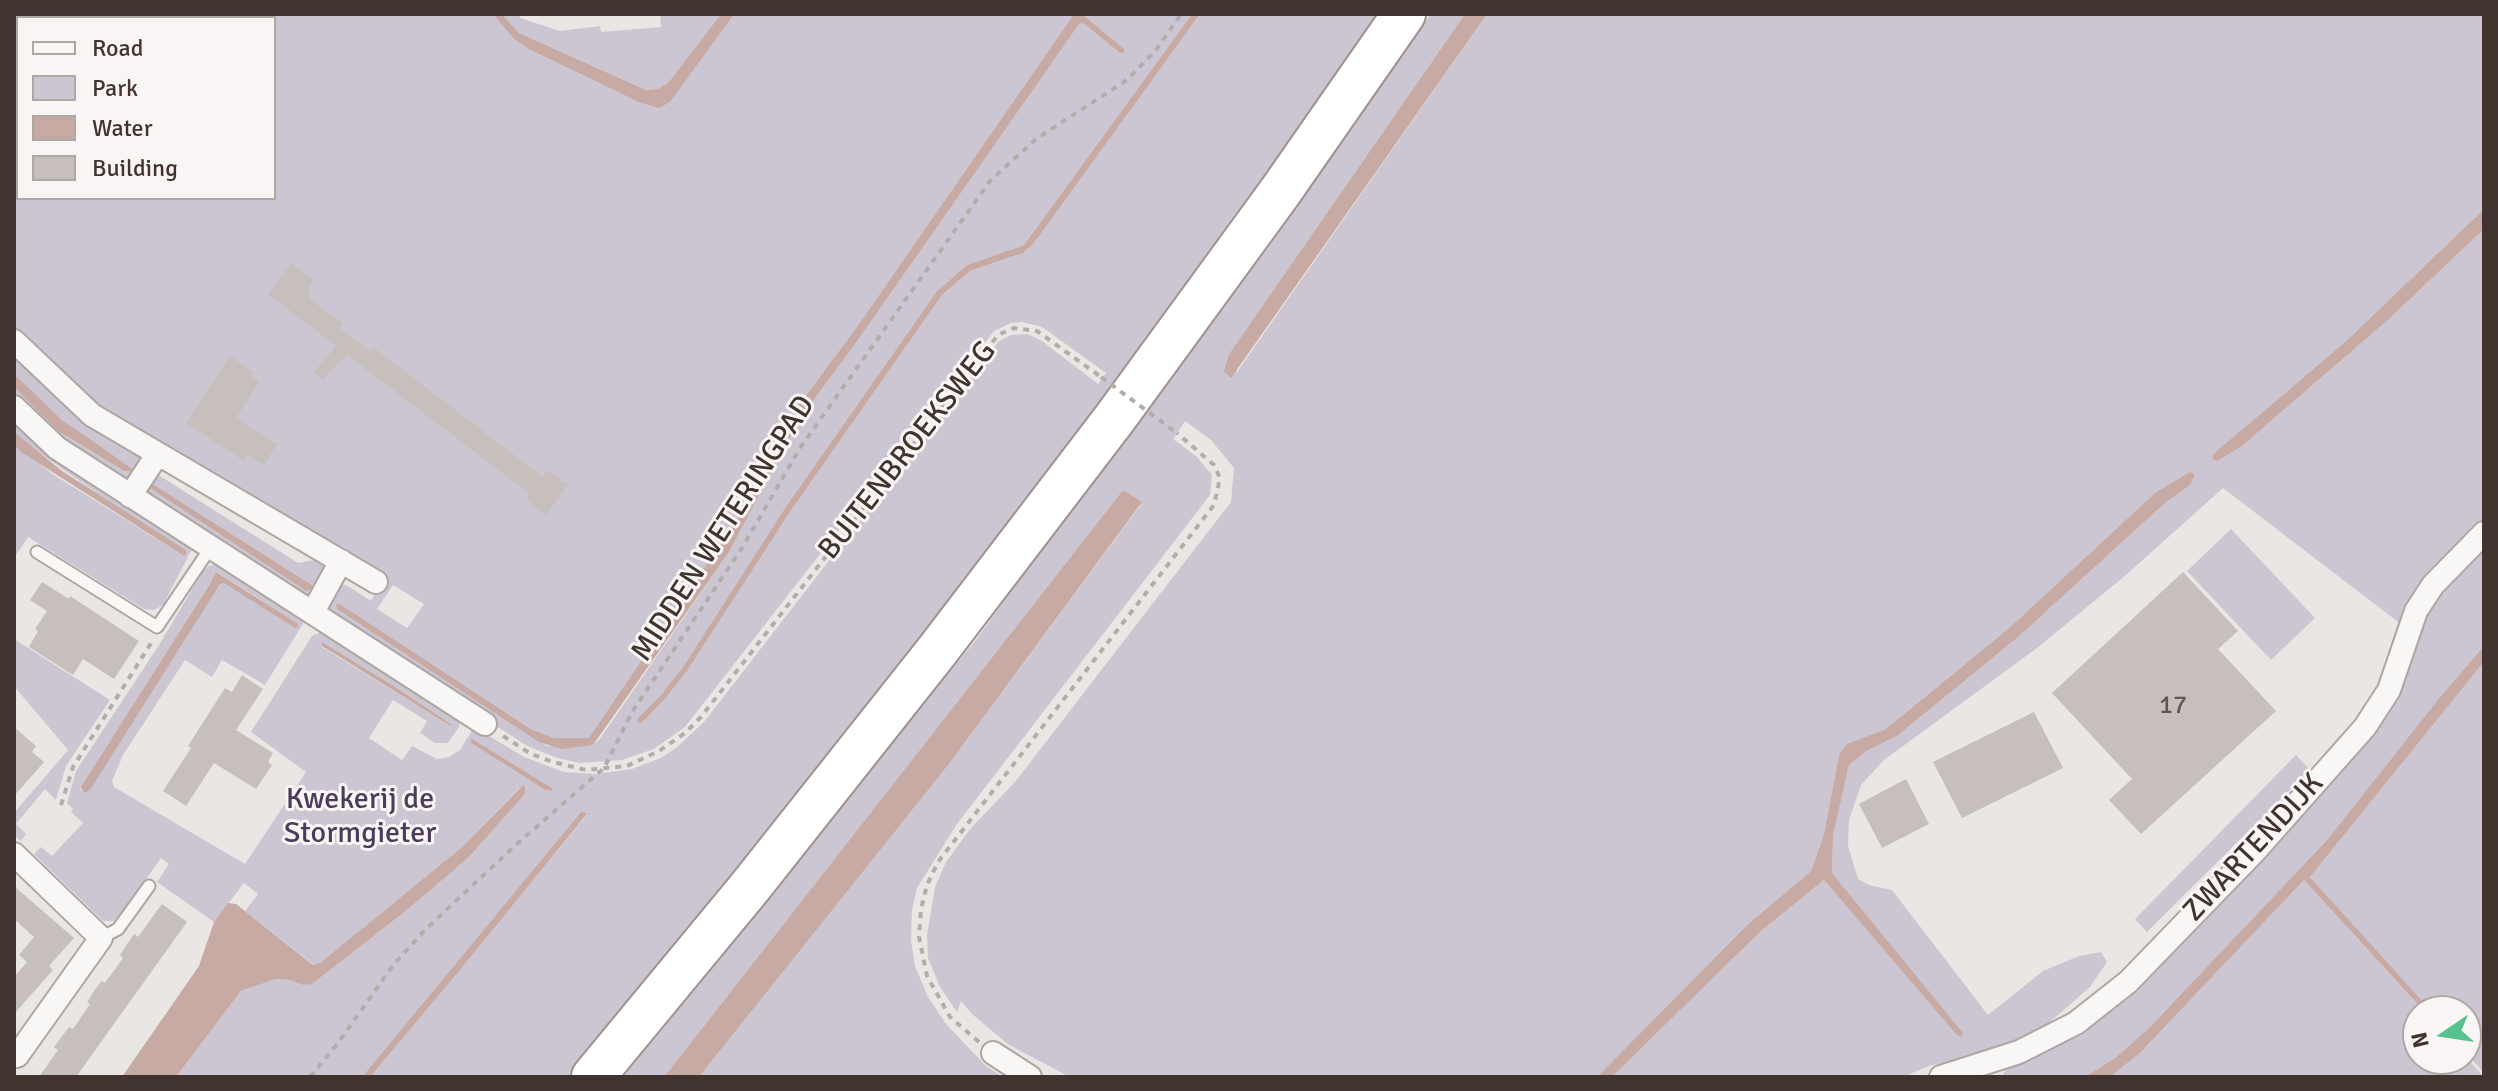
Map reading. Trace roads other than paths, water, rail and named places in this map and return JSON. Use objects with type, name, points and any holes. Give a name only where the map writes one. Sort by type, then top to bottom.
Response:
[{"type":"highway","points":[[593,1077],[750,887],[966,614],[1134,393],[1404,14]]},
{"type":"highway","points":[[609,1077],[761,893],[1127,424],[1419,14]]},
{"type":"street","points":[[14,341],[92,415],[376,582]]},
{"type":"street","points":[[14,407],[57,448],[485,724]]},
{"type":"street","points":[[130,496],[157,455]]},
{"type":"street","name":"ZWARTENDIJK","points":[[1941,1077],[1980,1071],[2019,1052],[2076,1023],[2128,982],[2256,850],[2365,727],[2389,690],[2416,611],[2433,585],[2484,533]]},
{"type":"street","points":[[313,612],[341,561]]},
{"type":"street","points":[[14,854],[101,938],[17,1056],[14,1054]]},
{"type":"street","points":[[993,1053],[1030,1077]]},
{"type":"lane","points":[[37,552],[157,627],[211,547]]},
{"type":"lane","points":[[101,938],[118,929],[149,886]]},
{"type":"water","points":[[493,14],[502,14],[519,33],[646,90],[668,83],[721,14],[734,14],[670,102],[659,108],[639,102],[529,49],[514,39]]},
{"type":"water","points":[[1074,14],[1082,14],[1124,52],[1120,53],[1083,23],[1079,24],[800,419],[729,552],[593,745],[561,749],[539,742],[337,609],[336,605],[340,604],[531,729],[554,738],[589,738],[736,521],[790,417],[859,324]]},
{"type":"water","points":[[1192,14],[1200,14],[1033,244],[1023,253],[970,271],[942,295],[790,512],[687,671],[664,700],[642,723],[638,723],[638,718],[683,667],[785,508],[937,291],[967,265],[1024,245]]},
{"type":"water","points":[[1465,14],[1487,14],[1231,378],[1224,371],[1229,354]]},
{"type":"water","points":[[2484,209],[2484,229],[2389,319],[2242,446],[2217,461],[2213,459],[2212,455],[2345,342]]},
{"type":"water","points":[[14,374],[62,420],[133,469],[132,472],[124,471],[58,431],[14,387]]},
{"type":"water","points":[[14,432],[62,471],[186,550],[187,554],[184,556],[21,452],[14,445]]},
{"type":"water","points":[[2190,472],[2195,475],[2190,485],[2164,504],[2017,638],[1897,736],[1865,752],[1849,765],[1833,836],[1832,873],[1963,1033],[1962,1037],[1957,1035],[1824,880],[1760,932],[1612,1077],[1597,1077],[1746,926],[1811,871],[1824,834],[1839,755],[1847,744],[1884,730],[1893,723],[2008,629],[2155,493]]},
{"type":"water","points":[[151,483],[312,585],[313,589],[306,591],[160,495],[149,487]]},
{"type":"water","points":[[1123,490],[1142,502],[949,764],[699,1077],[664,1077]]},
{"type":"water","points":[[216,572],[297,623],[298,627],[224,583],[220,584],[90,790],[84,793],[81,787]]},
{"type":"water","points":[[322,642],[394,686],[452,727],[322,646]]},
{"type":"water","points":[[2484,646],[2484,661],[2478,669],[2310,877],[2417,995],[2409,995],[2304,880],[2140,1053],[2110,1077],[2085,1077],[2115,1058],[2149,1028],[2327,840]]},
{"type":"water","points":[[471,738],[552,788],[552,791],[545,790],[471,743]]},
{"type":"water","points":[[525,786],[525,794],[468,858],[312,984],[276,979],[241,991],[176,1077],[122,1077],[199,966],[214,922],[228,903],[236,904],[313,965],[320,963],[462,847]]},
{"type":"water","points":[[582,811],[587,814],[459,971],[370,1077],[362,1077]]},
{"type":"park label","name":"Kwekerij de Stormgieter","points":[[360,817]]}]
